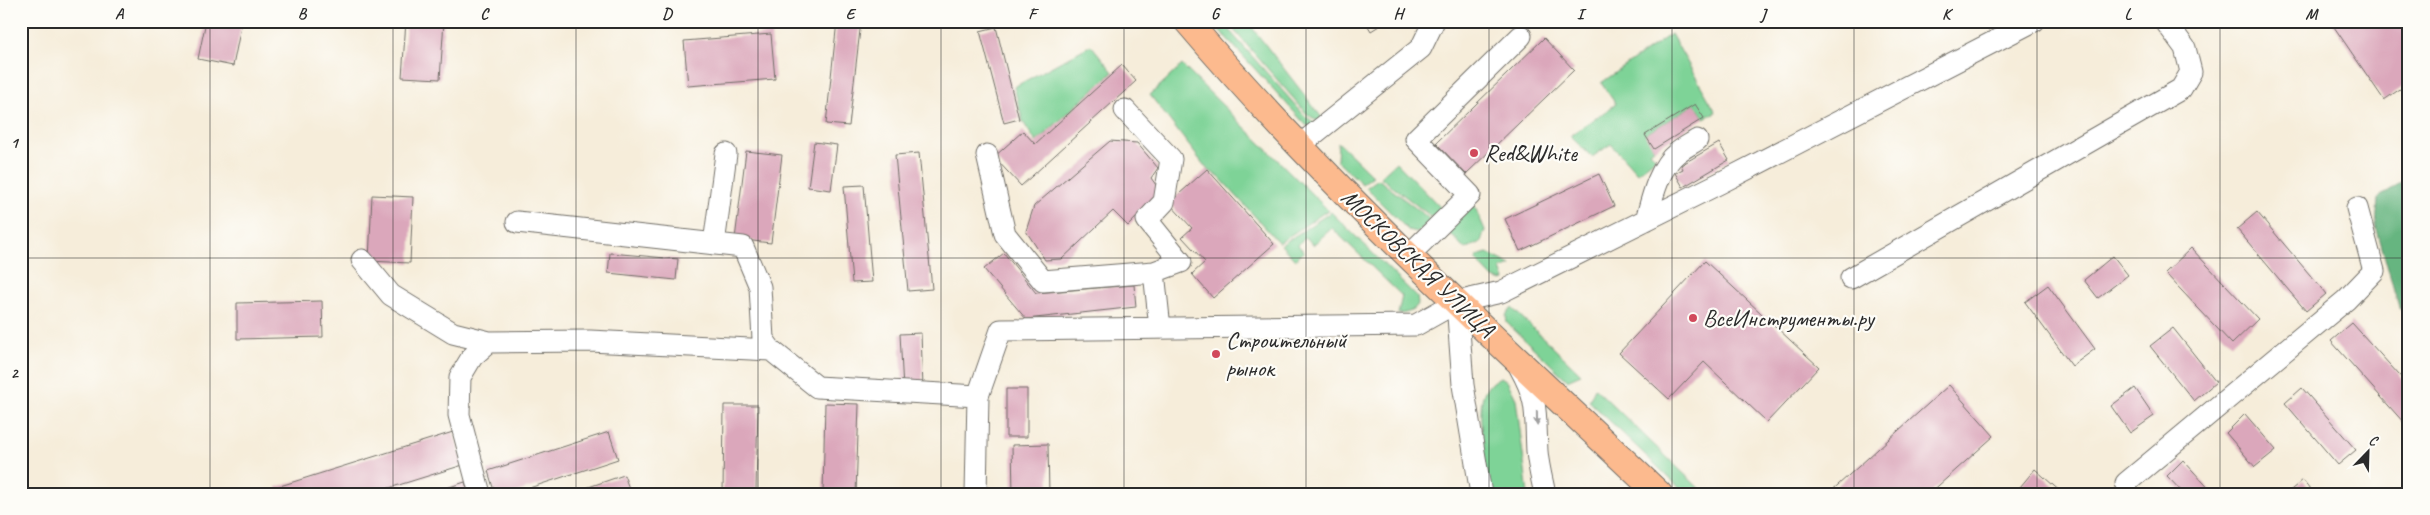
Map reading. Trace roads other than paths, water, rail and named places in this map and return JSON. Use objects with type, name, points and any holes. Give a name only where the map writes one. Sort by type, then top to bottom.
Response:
[{"type":"main road","name":"МОСКОВСКАЯ УЛИЦА","points":[[1187,21],[1299,146],[1457,302],[1659,494]]},
{"type":"street","points":[[1299,146],[1421,48],[1434,21]]},
{"type":"street","points":[[976,494],[978,396],[1001,330],[1416,325],[1457,302],[1501,292],[1646,220],[2034,21]]},
{"type":"street","points":[[1851,278],[2181,89],[2192,72],[2185,48],[2165,21]]},
{"type":"street","points":[[1409,255],[1470,195],[1416,139],[1521,36]]},
{"type":"street","points":[[987,155],[1005,234],[1043,281],[1154,272],[1181,262],[1147,220],[1164,202],[1171,159],[1125,110]]},
{"type":"street","points":[[1646,220],[1654,193],[1667,163],[1676,153],[1697,140]]},
{"type":"street","points":[[714,244],[726,154]]},
{"type":"street","points":[[2126,490],[2346,300],[2374,271],[2357,208]]},
{"type":"street","points":[[517,222],[743,247],[760,286],[763,339],[772,350],[817,387],[978,396]]},
{"type":"street","points":[[362,260],[391,295],[453,333],[490,342],[590,341],[772,350]]},
{"type":"street","points":[[1154,272],[1160,328]]},
{"type":"street","points":[[1457,302],[1463,384],[1482,494]]},
{"type":"street","points":[[480,494],[459,415],[460,377],[472,357],[490,342]]},
{"type":"street","points":[[1514,356],[1530,385],[1537,408],[1537,453],[1545,494]]},
{"type":"place","name":"Red&White","points":[[1474,153]]},
{"type":"place","name":"ВсеИнструменты.ру","points":[[1693,318]]},
{"type":"place","name":"Строительный рынок","points":[[1216,354]]}]
